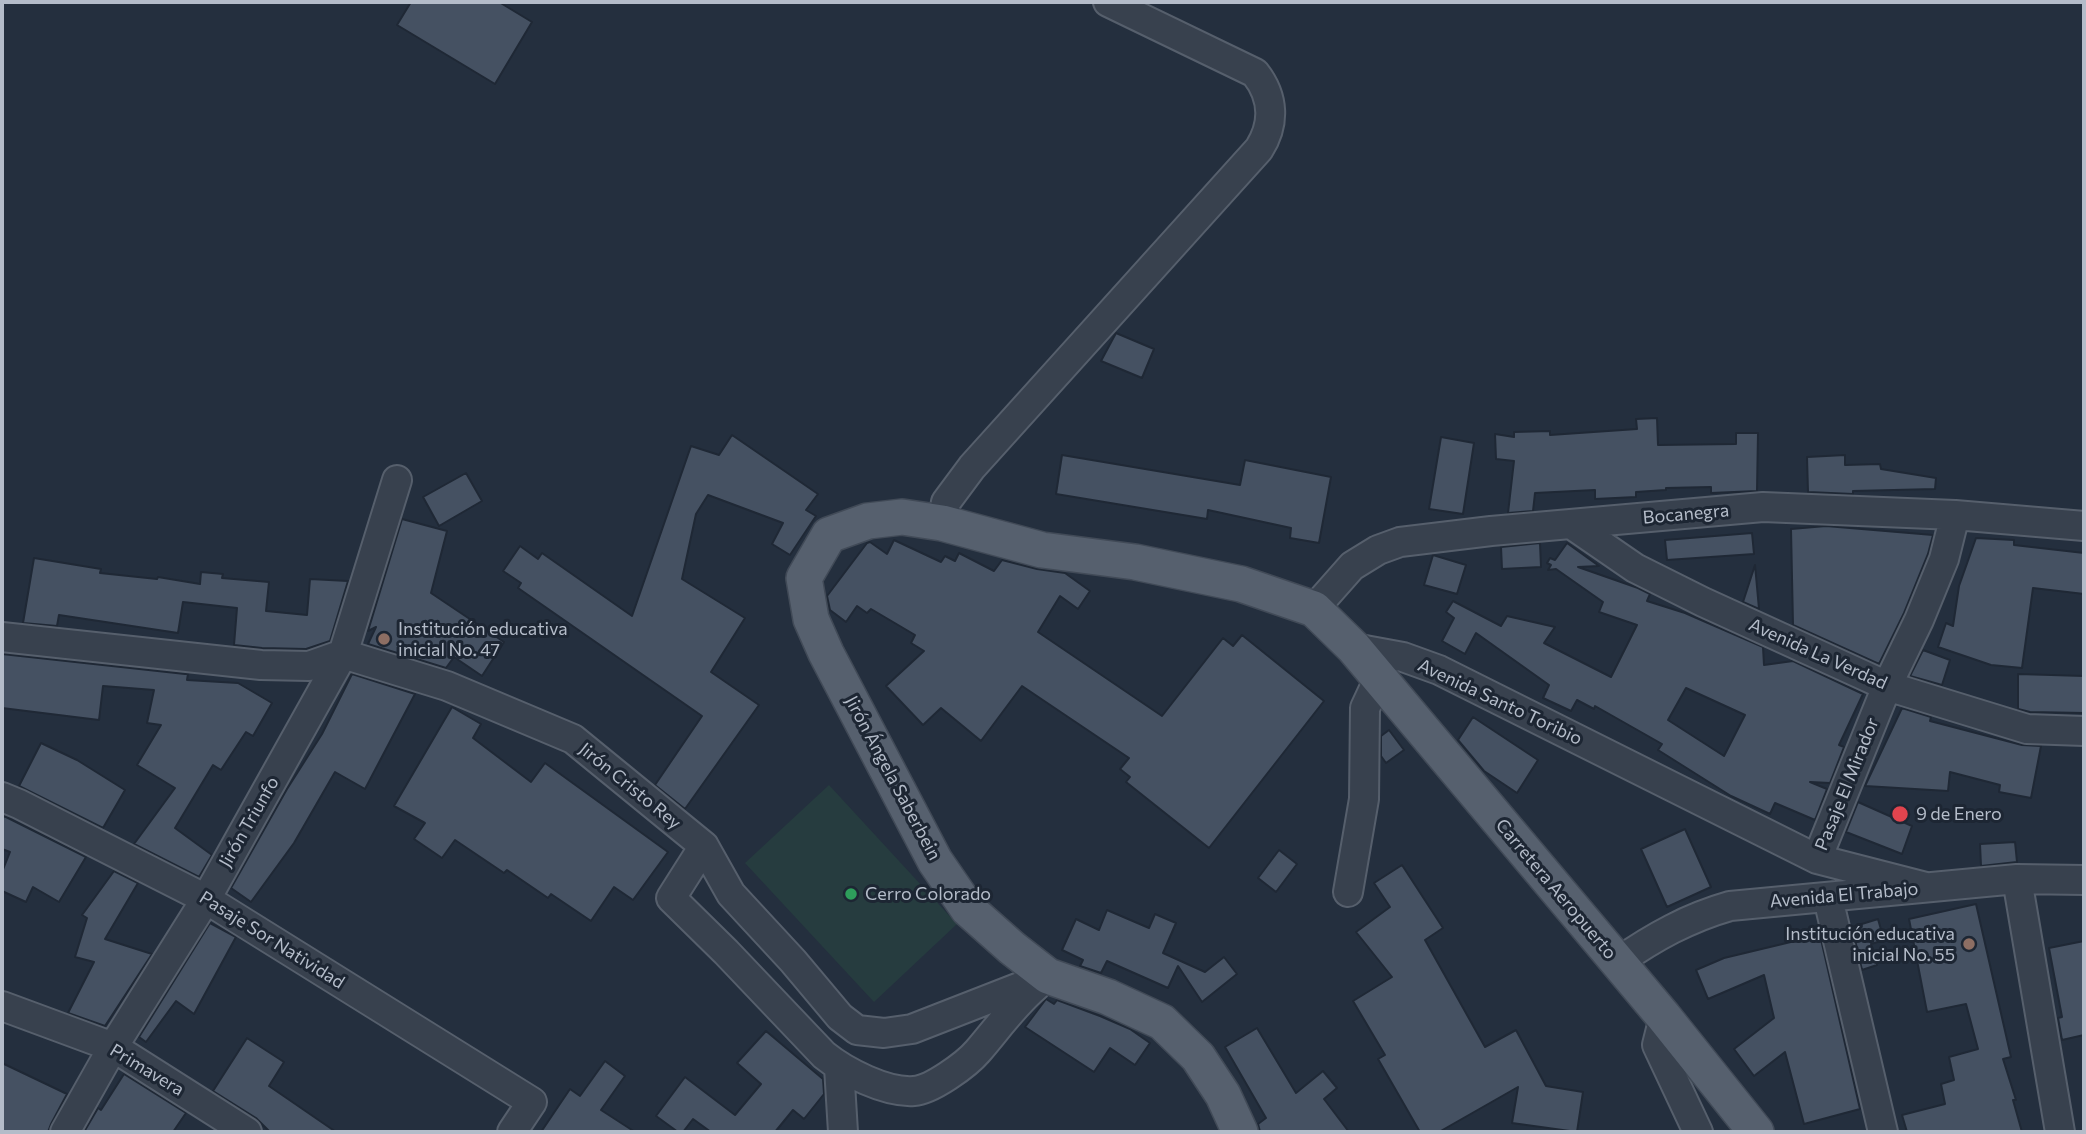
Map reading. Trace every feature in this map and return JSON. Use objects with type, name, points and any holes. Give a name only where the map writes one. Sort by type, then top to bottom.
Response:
[{"type":"main road","name":"Jirón Ángela Saberbein","points":[[942,523],[902,517],[868,521],[829,535],[804,578],[811,619],[826,653],[936,861],[968,909],[1048,976],[1108,997],[1162,1022],[1198,1057],[1223,1095],[1240,1132]]},
{"type":"main road","points":[[942,523],[1042,550],[1135,562],[1241,584],[1314,609],[1354,648]]},
{"type":"main road","name":"Carretera Aeropuerto","points":[[1354,648],[1664,1017],[1756,1132]]},
{"type":"street","points":[[942,523],[946,502],[972,467],[1259,149],[1269,128],[1270,105],[1255,73],[1108,2]]},
{"type":"street","name":"Jirón Triunfo","points":[[65,1132],[113,1047],[206,899],[343,654],[397,480]]},
{"type":"street","name":"Bocanegra","points":[[1314,609],[1352,566],[1378,550],[1400,542],[1763,507],[1955,515],[2084,526]]},
{"type":"street","name":"Pasaje El Mirador","points":[[1817,859],[1887,686],[1919,620],[1944,559],[1955,515]]},
{"type":"street","name":"Avenida La Verdad","points":[[1571,524],[1635,568],[1887,686],[2027,729],[2084,732]]},
{"type":"street","points":[[2,637],[261,665],[309,666],[343,654]]},
{"type":"street","name":"Avenida Santo Toribio","points":[[1354,648],[1403,657],[1439,670],[1817,859],[1926,887]]},
{"type":"street","name":"Jirón Cristo Rey","points":[[343,654],[447,687],[573,740],[704,846],[731,894],[840,1017],[858,1030],[884,1033],[912,1029],[1048,976]]},
{"type":"street","points":[[1348,892],[1364,799],[1365,708],[1379,678]]},
{"type":"street","name":"Pasaje Sor Natividad","points":[[2,797],[206,899],[532,1101],[512,1132]]},
{"type":"street","points":[[704,846],[671,898],[824,1055],[839,1067],[881,1086],[915,1091],[946,1077],[976,1054],[1016,1003],[1048,976]]},
{"type":"street","points":[[2017,879],[2060,1132]]},
{"type":"street","name":"Avenida El Trabajo","points":[[1618,962],[1653,938],[1699,914],[1730,906],[2017,879],[2084,880]]},
{"type":"street","points":[[1828,898],[1883,1132]]},
{"type":"street","name":"Primavera","points":[[2,1006],[113,1047],[241,1131]]},
{"type":"street","points":[[1664,1017],[1657,1045],[1698,1132]]},
{"type":"street","points":[[839,1067],[843,1132]]},
{"type":"street","points":[[1730,1102],[1773,1132]]},
{"type":"green space","name":"Cerro Colorado","points":[[829,785],[957,924],[874,1002],[745,863]]},
{"type":"building","points":[[411,2],[499,2],[532,22],[495,84],[397,25]]},
{"type":"building","points":[[1116,333],[1154,349],[1142,378],[1101,361]]},
{"type":"building","points":[[1657,418],[1658,445],[1736,444],[1736,433],[1758,433],[1757,491],[1711,493],[1711,487],[1666,488],[1636,492],[1636,497],[1595,499],[1595,490],[1535,493],[1533,511],[1508,513],[1514,461],[1496,459],[1495,434],[1514,437],[1514,432],[1550,431],[1550,435],[1637,429],[1636,419]]},
{"type":"building","points":[[732,435],[818,494],[806,510],[816,516],[790,555],[772,544],[783,523],[708,495],[696,514],[682,579],[745,618],[711,672],[759,705],[685,809],[655,785],[702,716],[518,588],[521,583],[503,571],[520,546],[538,559],[542,553],[632,616],[691,446],[719,455]]},
{"type":"building","points":[[1441,437],[1474,443],[1463,514],[1429,509]]},
{"type":"building","points":[[1062,455],[1240,485],[1245,460],[1331,477],[1319,543],[1290,538],[1291,528],[1208,510],[1207,519],[1056,494]]},
{"type":"building","points":[[1845,455],[1845,465],[1880,464],[1881,469],[1936,478],[1935,489],[1853,491],[1853,494],[1808,492],[1807,457]]},
{"type":"building","points":[[466,473],[482,501],[439,526],[423,497]]},
{"type":"building","points":[[402,519],[447,531],[431,593],[504,642],[482,676],[454,657],[446,668],[368,644],[376,627],[368,631]]},
{"type":"building","points":[[1826,526],[1933,535],[1904,613],[1879,664],[1793,625],[1791,529]]},
{"type":"building","points":[[1752,533],[1754,554],[1667,560],[1665,540]]},
{"type":"building","points":[[1976,538],[2014,540],[2014,545],[2084,553],[2084,594],[2033,588],[2022,668],[1991,665],[1938,647],[1946,623],[1953,626],[1959,586]]},
{"type":"building","points":[[894,540],[941,562],[945,556],[955,561],[959,553],[994,571],[1002,560],[1065,573],[1090,591],[1078,609],[1060,596],[1038,632],[1162,716],[1223,638],[1233,646],[1242,635],[1324,701],[1209,848],[1126,782],[1130,777],[1120,769],[1129,758],[1022,686],[981,741],[941,708],[923,725],[886,686],[924,651],[911,643],[915,635],[871,609],[867,613],[857,606],[846,622],[830,610],[827,596],[867,543],[870,542],[887,554]]},
{"type":"building","points":[[1540,543],[1541,567],[1502,569],[1501,547]]},
{"type":"building","points":[[1567,543],[1599,566],[1578,567],[1638,588],[1650,594],[1647,601],[1685,613],[1763,647],[1764,665],[1793,661],[1863,694],[1839,745],[1844,747],[1830,783],[1810,782],[1827,789],[1815,820],[1775,803],[1770,814],[1731,796],[1658,750],[1662,744],[1595,706],[1594,709],[1577,700],[1571,711],[1543,698],[1549,685],[1476,633],[1465,654],[1442,641],[1454,618],[1446,612],[1453,601],[1501,626],[1507,616],[1555,627],[1544,643],[1611,677],[1637,625],[1599,612],[1603,602],[1556,569],[1548,570],[1551,565],[1547,563],[1550,558],[1555,560]],"holes":[[[1686,688],[1745,715],[1724,756],[1668,720]]]},
{"type":"building","points":[[1433,555],[1466,565],[1457,594],[1424,585]]},
{"type":"building","points":[[34,558],[101,569],[100,573],[158,577],[200,584],[201,572],[223,574],[222,578],[269,582],[266,611],[307,615],[310,579],[348,581],[330,641],[306,649],[262,648],[234,645],[237,608],[183,602],[178,633],[59,615],[57,626],[23,623]]},
{"type":"building","points":[[1755,565],[1759,609],[1743,602]]},
{"type":"building","points":[[1923,650],[1950,660],[1942,685],[1910,676]]},
{"type":"building","points":[[2,654],[188,674],[187,680],[238,683],[272,703],[253,736],[246,732],[221,770],[213,765],[175,828],[212,855],[199,877],[134,844],[175,788],[137,765],[161,725],[147,723],[154,690],[103,686],[99,720],[2,708]]},
{"type":"building","points":[[352,674],[415,694],[365,789],[335,772],[294,843],[251,902],[231,888],[287,789],[322,734]]},
{"type":"building","points":[[2018,674],[2084,676],[2084,713],[2030,712],[2018,709]]},
{"type":"building","points":[[452,707],[481,724],[473,738],[531,782],[545,763],[668,852],[633,900],[614,887],[591,921],[551,894],[548,898],[507,870],[504,873],[455,840],[442,858],[414,839],[425,823],[394,806]]},
{"type":"building","points":[[1902,708],[1931,717],[1930,721],[2022,745],[2041,746],[2031,798],[1999,792],[2000,785],[1950,772],[1948,791],[1865,786]]},
{"type":"building","points":[[1473,717],[1538,760],[1517,793],[1484,771],[1458,740]]},
{"type":"building","points":[[1389,730],[1404,750],[1386,763],[1381,756],[1381,736]]},
{"type":"building","points":[[41,743],[77,760],[125,790],[103,828],[19,786]]},
{"type":"building","points":[[1858,802],[1912,826],[1902,854],[1846,832]]},
{"type":"building","points":[[4,816],[86,857],[59,902],[33,887],[26,902],[2,891],[2,872],[10,852],[2,849]]},
{"type":"building","points":[[1685,829],[1711,887],[1667,907],[1641,849]]},
{"type":"building","points":[[2015,842],[2017,862],[1981,866],[1980,844]]},
{"type":"building","points":[[1279,850],[1297,864],[1276,892],[1258,878]]},
{"type":"building","points":[[1402,865],[1443,928],[1425,940],[1485,1047],[1516,1030],[1546,1086],[1583,1092],[1577,1132],[1512,1123],[1518,1087],[1439,1132],[1420,1132],[1378,1059],[1385,1055],[1353,1001],[1392,977],[1356,932],[1390,907],[1374,883]]},
{"type":"building","points":[[114,871],[138,883],[105,939],[152,954],[105,1026],[68,1013],[94,962],[75,957],[87,918],[82,915]]},
{"type":"building","points":[[1976,904],[2011,1057],[2003,1059],[2016,1100],[2013,1100],[2022,1132],[1907,1132],[1902,1115],[1945,1104],[1941,1084],[1954,1080],[1949,1057],[1978,1049],[1966,1004],[1927,1012],[1909,919]]},
{"type":"building","points":[[1107,910],[1149,928],[1155,914],[1176,923],[1163,953],[1205,972],[1224,957],[1237,974],[1202,1002],[1178,966],[1168,988],[1107,961],[1101,973],[1080,966],[1083,960],[1062,950],[1076,919],[1099,930]]},
{"type":"building","points":[[1878,919],[1884,940],[1871,944],[1877,965],[1862,970],[1852,927]]},
{"type":"building","points":[[210,923],[236,937],[194,1014],[176,1001],[146,1042],[139,1037]]},
{"type":"building","points":[[1820,935],[1860,1109],[1804,1124],[1785,1052],[1754,1076],[1734,1049],[1774,1018],[1764,975],[1708,999],[1696,970],[1724,958]]},
{"type":"building","points":[[2084,941],[2084,1035],[2062,1040],[2058,1018],[2062,1017],[2049,948]]},
{"type":"building","points":[[1046,999],[1054,1004],[1057,1000],[1100,1016],[1130,1029],[1150,1043],[1135,1065],[1110,1048],[1094,1072],[1025,1027]]},
{"type":"building","points":[[1257,1028],[1296,1093],[1323,1071],[1337,1088],[1324,1099],[1349,1132],[1260,1132],[1258,1124],[1266,1118],[1225,1047]]},
{"type":"building","points":[[766,1031],[823,1079],[824,1094],[804,1119],[793,1110],[775,1132],[711,1132],[693,1119],[683,1132],[678,1132],[656,1116],[685,1077],[735,1115],[761,1084],[737,1063]]},
{"type":"building","points":[[247,1038],[284,1062],[269,1086],[336,1132],[270,1132],[256,1118],[213,1091]]},
{"type":"building","points":[[605,1061],[625,1076],[601,1110],[635,1132],[541,1132],[570,1089],[580,1096]]},
{"type":"building","points":[[2,1063],[67,1094],[48,1132],[2,1132]]},
{"type":"building","points":[[124,1074],[186,1113],[173,1132],[84,1132],[98,1108],[101,1110]]},
{"type":"place","name":"Institución educativa inicial No. 47","points":[[384,639]]},
{"type":"place","name":"9 de Enero","points":[[1900,814]]},
{"type":"place","name":"Cerro Colorado","points":[[851,894]]},
{"type":"place","name":"Institución educativa inicial No. 55","points":[[1969,944]]}]
